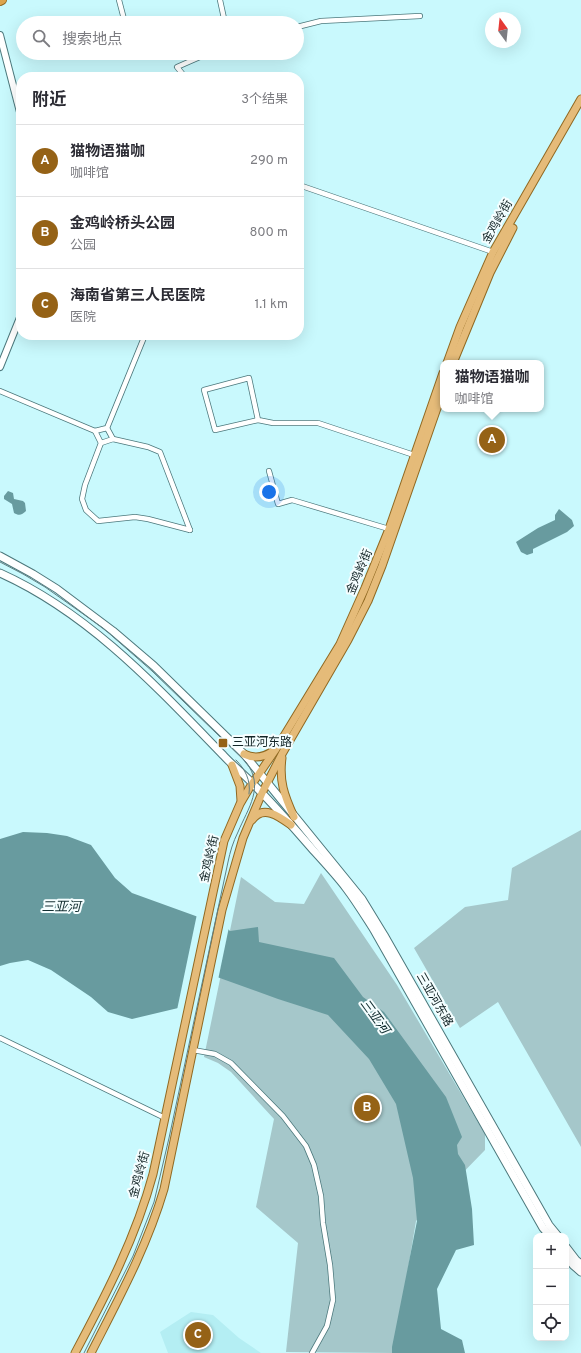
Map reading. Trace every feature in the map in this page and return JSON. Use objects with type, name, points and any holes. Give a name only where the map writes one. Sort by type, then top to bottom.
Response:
[{"type":"main road","name":"金鸡岭街","points":[[448,360],[460,327],[493,252],[581,99]]},
{"type":"main road","name":"金鸡岭街","points":[[454,360],[490,273],[509,234],[581,109]]},
{"type":"main road","name":"金鸡岭街","points":[[75,1353],[111,1283],[139,1219],[153,1174],[224,841],[240,804],[252,783],[276,749],[340,644],[389,529],[440,381]]},
{"type":"main road","name":"金鸡岭街","points":[[91,1353],[124,1288],[156,1216],[164,1189],[222,910],[239,849],[248,824],[282,754],[348,640],[368,601],[382,566],[440,399]]},
{"type":"main road","name":"三亚河东路","points":[[0,556],[34,574],[57,589],[113,631],[154,666],[244,754],[260,772],[294,817],[362,899],[549,1225],[556,1233]]},
{"type":"main road","name":"三亚河东路","points":[[0,573],[19,581],[46,598],[106,640],[126,658],[164,694],[232,765],[262,793],[346,888],[374,930],[543,1228],[547,1233]]},
{"type":"main road","points":[[244,754],[259,757],[269,754],[276,749]]},
{"type":"main road","points":[[282,754],[281,781],[284,795],[294,817]]},
{"type":"main road","points":[[232,765],[240,786],[240,804]]},
{"type":"main road","points":[[248,824],[254,817],[265,812],[277,814],[291,825]]},
{"type":"main road","points":[[569,1251],[581,1264]]},
{"type":"main road","points":[[569,1260],[581,1272]]},
{"type":"street","points":[[120,0],[123,16]]},
{"type":"street","points":[[220,0],[223,16]]},
{"type":"street","points":[[304,25],[320,21],[420,16]]},
{"type":"street","points":[[0,35],[16,97]]},
{"type":"street","points":[[181,72],[177,67],[193,60]]},
{"type":"street","points":[[304,187],[493,252]]},
{"type":"street","points":[[0,367],[16,327]]},
{"type":"street","points":[[107,428],[143,340]]},
{"type":"street","points":[[258,420],[249,378],[204,390],[215,430],[258,420],[273,423],[318,423],[414,455]]},
{"type":"street","points":[[0,391],[95,431],[107,428]]},
{"type":"street","points":[[107,428],[113,439]]},
{"type":"street","points":[[95,431],[101,443],[85,485],[82,499],[86,510],[98,521],[135,517],[190,530],[160,452],[148,447],[113,439],[101,443]]},
{"type":"street","points":[[269,471],[278,504],[292,500],[389,529]]},
{"type":"street","points":[[0,1038],[165,1118]]},
{"type":"street","points":[[193,1050],[215,1054],[231,1063],[283,1116],[306,1146],[314,1165],[321,1196],[333,1300],[328,1326],[312,1353]]},
{"type":"shaded area","points":[[581,830],[581,1147],[498,1002],[460,1028],[414,948],[465,907],[508,900],[512,868]]},
{"type":"shaded area","points":[[321,873],[397,985],[485,1134],[485,1150],[416,1221],[394,1353],[286,1352],[298,1243],[256,1207],[274,1119],[231,1072],[218,1063],[204,1057],[241,877],[275,902],[304,904]]},
{"type":"shaded area","points":[[191,1312],[213,1315],[239,1338],[261,1353],[168,1353],[160,1332]]},
{"type":"water","points":[[8,491],[13,493],[14,499],[25,503],[26,511],[20,515],[14,513],[12,504],[4,499],[4,496]]},
{"type":"water","points":[[559,509],[572,520],[574,526],[567,532],[533,549],[533,553],[527,555],[521,552],[516,542],[538,528],[555,520],[555,515]]},
{"type":"water","name":"三亚河","points":[[23,832],[67,836],[91,845],[115,878],[132,893],[226,927],[230,931],[258,927],[259,942],[334,958],[363,997],[384,1012],[446,1097],[462,1137],[457,1145],[458,1154],[465,1165],[472,1209],[474,1245],[456,1250],[437,1289],[441,1329],[462,1340],[465,1353],[392,1353],[417,1221],[413,1178],[396,1104],[369,1059],[328,1015],[217,977],[195,1004],[132,1019],[108,1012],[91,997],[51,970],[28,960],[0,966],[0,839]]},
{"type":"pier","points":[[197,914],[229,927],[218,980],[197,1006],[177,1010]]},
{"type":"tram line","points":[[0,562],[45,587],[103,628],[152,671],[246,762],[252,771],[254,780],[253,797],[232,847],[229,858],[154,1202],[133,1256],[84,1353]]},
{"type":"tram line","points":[[236,760],[247,775],[249,794]]},
{"type":"place","name":"猫物语猫咖","points":[[492,440]]},
{"type":"place","name":"三亚河东路","points":[[223,743]]},
{"type":"place","name":"金鸡岭桥头公园","points":[[367,1108]]},
{"type":"place","name":"海南省第三人民医院","points":[[198,1335]]}]
